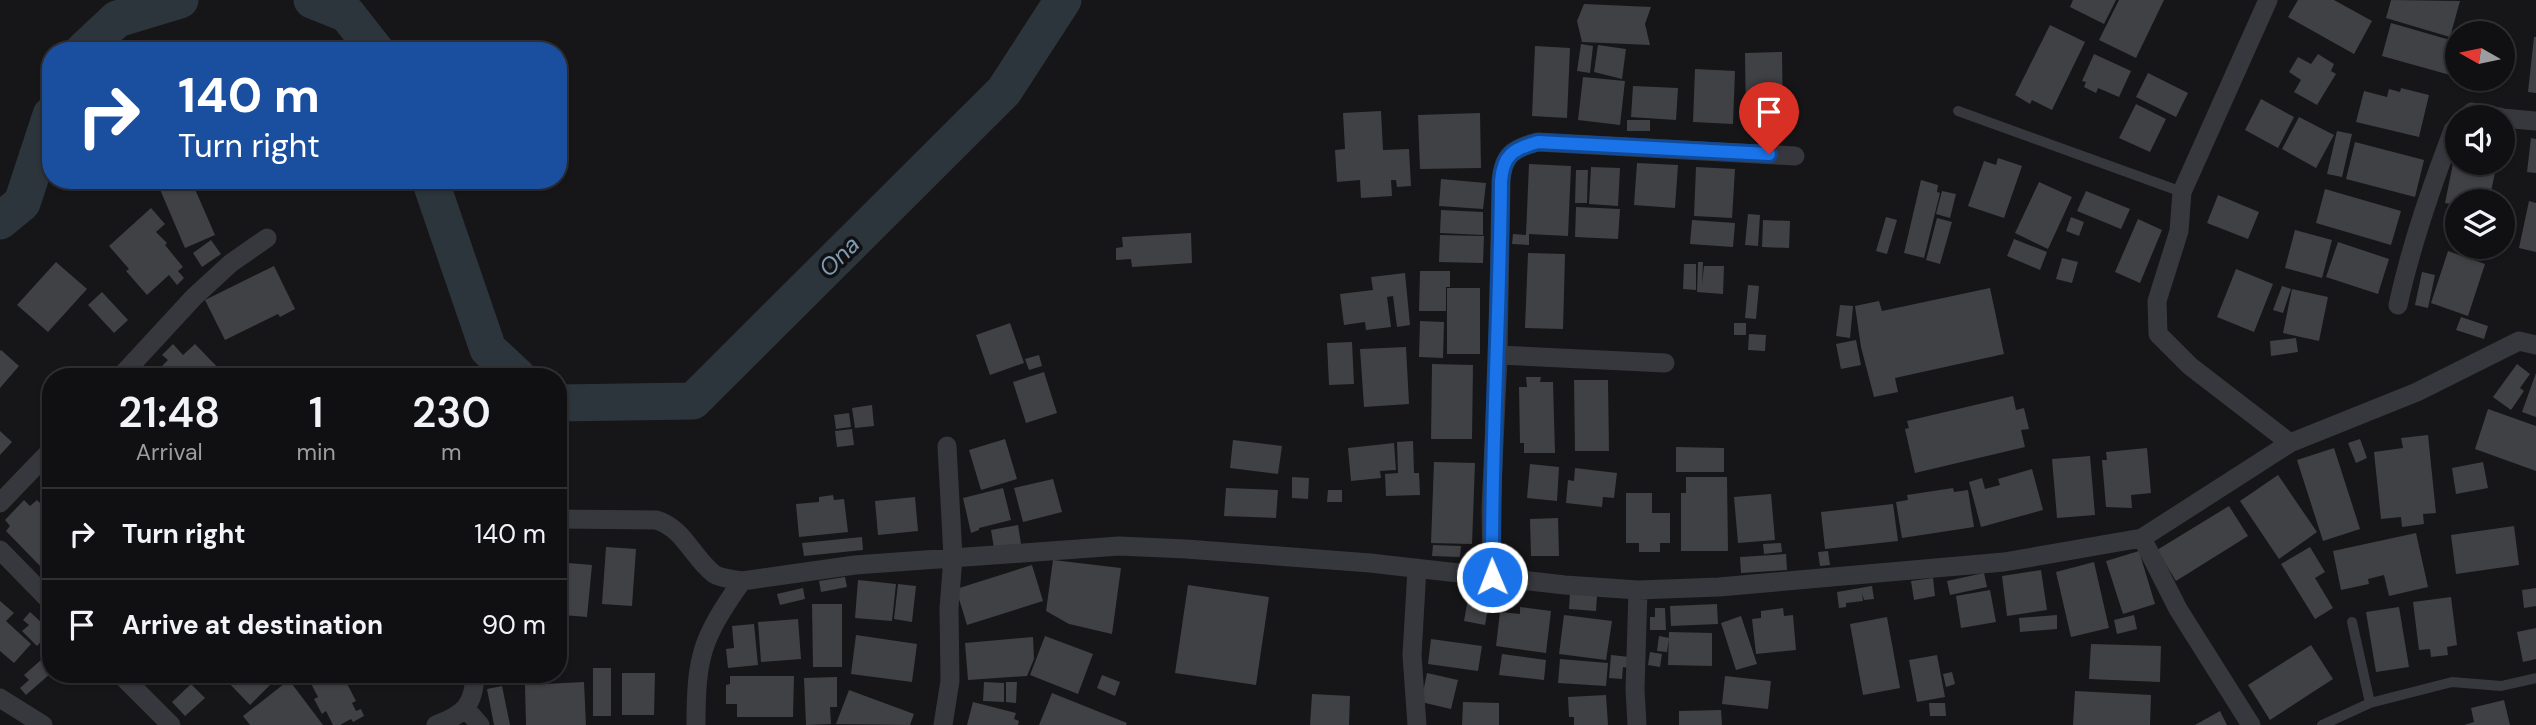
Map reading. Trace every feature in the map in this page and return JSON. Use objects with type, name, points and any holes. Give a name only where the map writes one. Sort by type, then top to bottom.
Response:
[{"type":"street","points":[[2268,0],[2182,192],[2179,231],[2157,301],[2158,334],[2190,366],[2291,443]]},
{"type":"street","points":[[2515,119],[2536,121]]},
{"type":"street","points":[[1492,577],[1491,509],[1502,167],[1510,155],[1521,147],[1538,142],[1795,156]]},
{"type":"street","points":[[2398,305],[2429,193],[2445,151]]},
{"type":"street","points":[[128,368],[194,297],[231,263],[267,238]]},
{"type":"street","points":[[567,519],[656,520],[667,524],[682,536],[714,573],[742,581],[855,565],[1119,547],[1186,549],[1417,568],[1638,590],[1719,587],[1972,566],[2142,538],[2291,443],[2417,392],[2519,341],[2536,345]]},
{"type":"street","points":[[1498,355],[1665,363]]},
{"type":"street","points":[[943,725],[950,681],[948,608],[953,557],[947,446]]},
{"type":"street","points":[[0,503],[42,459]]},
{"type":"street","points":[[2142,538],[2178,609],[2251,725]]},
{"type":"street","points":[[0,550],[42,593]]},
{"type":"street","points":[[1417,568],[1412,654],[1417,725]]},
{"type":"street","points":[[696,725],[697,675],[703,645],[716,618],[742,581]]},
{"type":"street","points":[[1637,725],[1635,688],[1638,590]]},
{"type":"street","points":[[129,683],[171,725]]},
{"type":"street","points":[[436,725],[454,718],[466,709],[474,694],[475,683]]},
{"type":"street","points":[[0,698],[43,725]]},
{"type":"street","points":[[466,709],[480,725]]},
{"type":"lane","points":[[1958,111],[2182,192]]},
{"type":"lane","points":[[2352,622],[2370,703]]},
{"type":"lane","points":[[2322,725],[2370,703],[2452,682],[2501,685],[2536,678]]},
{"type":"building","points":[[2073,0],[2116,0],[2104,24],[2070,7]]},
{"type":"building","points":[[2119,0],[2164,0],[2136,58],[2099,40]]},
{"type":"building","points":[[2298,0],[2334,0],[2372,21],[2354,54],[2288,17]]},
{"type":"building","points":[[2391,0],[2460,1],[2454,21],[2445,21],[2445,36],[2386,18]]},
{"type":"building","points":[[1584,4],[1651,7],[1645,24],[1650,45],[1582,42],[1577,21]]},
{"type":"building","points":[[2391,23],[2445,39],[2445,74],[2382,56]]},
{"type":"building","points":[[2050,25],[2085,42],[2052,110],[2032,100],[2030,104],[2015,95]]},
{"type":"building","points":[[2536,37],[2536,93],[2528,92]]},
{"type":"building","points":[[1581,44],[1593,46],[1590,73],[1577,71]]},
{"type":"building","points":[[1598,45],[1626,49],[1622,79],[1594,72]]},
{"type":"building","points":[[1535,46],[1570,48],[1567,118],[1532,116]]},
{"type":"building","points":[[1782,52],[1783,122],[1746,123],[1745,53]]},
{"type":"building","points":[[2094,54],[2131,71],[2119,97],[2098,88],[2096,93],[2084,87],[2086,82],[2082,81]]},
{"type":"building","points":[[2318,54],[2334,64],[2331,71],[2336,74],[2317,105],[2294,92],[2301,80],[2289,72],[2298,57],[2311,64]]},
{"type":"building","points":[[1695,69],[1735,71],[1733,124],[1693,122]]},
{"type":"building","points":[[2148,73],[2188,93],[2176,117],[2136,97]]},
{"type":"building","points":[[1583,77],[1625,81],[1620,125],[1578,120]]},
{"type":"building","points":[[1633,86],[1678,88],[1676,120],[1631,117]]},
{"type":"building","points":[[2401,88],[2429,95],[2419,137],[2356,122],[2364,91],[2387,97],[2389,89],[2400,92]]},
{"type":"building","points":[[2261,99],[2294,117],[2278,148],[2245,130]]},
{"type":"building","points":[[2136,104],[2166,119],[2150,152],[2119,138]]},
{"type":"building","points":[[1381,111],[1383,150],[1409,149],[1411,186],[1397,187],[1396,180],[1391,180],[1392,196],[1361,198],[1360,180],[1337,182],[1335,150],[1345,149],[1343,113]]},
{"type":"building","points":[[1480,113],[1481,168],[1420,169],[1418,115]]},
{"type":"building","points":[[2299,117],[2334,135],[2316,168],[2282,149]]},
{"type":"building","points":[[1627,120],[1650,120],[1650,131],[1627,131]]},
{"type":"building","points":[[2337,131],[2352,134],[2342,177],[2327,174]]},
{"type":"building","points":[[2531,138],[2536,139],[2536,173],[2527,172]]},
{"type":"building","points":[[2355,142],[2424,160],[2415,197],[2346,179]]},
{"type":"building","points":[[1998,158],[2022,166],[2004,218],[1968,206],[1984,161],[1996,165]]},
{"type":"building","points":[[1637,163],[1678,165],[1675,208],[1634,205]]},
{"type":"building","points":[[1529,164],[1571,166],[1568,236],[1529,234],[1529,245],[1512,244],[1513,234],[1526,235]]},
{"type":"building","points":[[1591,167],[1620,168],[1618,206],[1589,204]]},
{"type":"building","points":[[1696,167],[1735,169],[1732,218],[1694,216]]},
{"type":"building","points":[[1576,170],[1588,170],[1587,203],[1575,203]]},
{"type":"building","points":[[2451,175],[2494,175],[2492,189],[2448,189]]},
{"type":"building","points":[[1441,179],[1486,183],[1483,209],[1439,206]]},
{"type":"building","points":[[1921,180],[1938,185],[1937,192],[1940,193],[1924,258],[1904,253]]},
{"type":"building","points":[[2039,182],[2072,197],[2048,249],[2015,233]]},
{"type":"building","points":[[160,189],[195,189],[215,235],[185,248]]},
{"type":"building","points":[[2325,189],[2401,211],[2391,245],[2316,223]]},
{"type":"building","points":[[1942,191],[1956,194],[1950,218],[1936,214]]},
{"type":"building","points":[[2086,191],[2130,209],[2121,229],[2077,211]]},
{"type":"building","points":[[2218,195],[2259,212],[2248,239],[2207,223]]},
{"type":"building","points":[[2529,201],[2536,203],[2536,252],[2519,248]]},
{"type":"building","points":[[1576,207],[1620,209],[1618,239],[1575,237]]},
{"type":"building","points":[[151,208],[165,224],[156,232],[183,267],[178,271],[184,278],[177,285],[169,275],[147,295],[109,246]]},
{"type":"building","points":[[1441,210],[1483,212],[1483,235],[1440,233]]},
{"type":"building","points":[[1748,214],[1760,215],[1758,246],[1745,245]]},
{"type":"building","points":[[1886,217],[1897,220],[1887,254],[1876,251]]},
{"type":"building","points":[[2071,217],[2084,222],[2079,236],[2066,231]]},
{"type":"building","points":[[1937,218],[1952,222],[1940,264],[1926,260]]},
{"type":"building","points":[[2138,219],[2162,230],[2140,283],[2115,272]]},
{"type":"building","points":[[1692,220],[1735,223],[1733,247],[1690,244]]},
{"type":"building","points":[[1763,220],[1790,221],[1789,248],[1762,247]]},
{"type":"building","points":[[2295,230],[2332,240],[2322,278],[2285,268]]},
{"type":"building","points":[[1191,233],[1192,263],[1132,267],[1131,259],[1116,260],[1116,248],[1123,247],[1122,237]]},
{"type":"building","points":[[1440,235],[1484,236],[1483,263],[1439,262]]},
{"type":"building","points":[[2014,239],[2047,252],[2040,270],[2007,256]]},
{"type":"building","points":[[211,240],[221,254],[202,267],[193,253]]},
{"type":"building","points":[[2338,242],[2389,259],[2378,294],[2326,277]]},
{"type":"building","points":[[1528,253],[1565,254],[1563,329],[1525,328]]},
{"type":"building","points":[[2062,258],[2078,262],[2072,283],[2056,279]]},
{"type":"building","points":[[2445,259],[2471,259],[2485,264],[2468,316],[2431,303]]},
{"type":"building","points":[[56,262],[87,289],[48,332],[17,305]]},
{"type":"building","points":[[1698,262],[1703,262],[1702,285],[1704,266],[1724,266],[1723,294],[1697,292]]},
{"type":"building","points":[[1684,264],[1696,264],[1696,290],[1683,289]]},
{"type":"building","points":[[274,266],[295,309],[280,317],[278,314],[225,340],[205,300]]},
{"type":"building","points":[[2236,269],[2273,284],[2254,332],[2217,317]]},
{"type":"building","points":[[1420,271],[1450,271],[1450,287],[1446,287],[1446,311],[1419,311]]},
{"type":"building","points":[[2422,272],[2435,275],[2428,308],[2415,305]]},
{"type":"building","points":[[1405,273],[1410,325],[1397,327],[1393,296],[1387,297],[1391,327],[1366,330],[1365,322],[1344,325],[1340,294],[1373,290],[1371,277]]},
{"type":"building","points":[[1748,285],[1759,286],[1756,319],[1745,318]]},
{"type":"building","points":[[2282,286],[2291,289],[2283,313],[2273,310]]},
{"type":"building","points":[[1447,288],[1480,288],[1480,354],[1447,354]]},
{"type":"building","points":[[1990,288],[2004,354],[1895,378],[1898,392],[1874,397],[1861,347],[1855,306],[1879,301],[1882,311]]},
{"type":"building","points":[[2292,289],[2328,297],[2319,341],[2283,333]]},
{"type":"building","points":[[102,292],[128,320],[114,333],[88,305]]},
{"type":"building","points":[[1840,305],[1853,306],[1850,338],[1836,336]]},
{"type":"building","points":[[2461,317],[2488,326],[2484,339],[2456,330]]},
{"type":"building","points":[[1420,321],[1444,322],[1443,358],[1419,357]]},
{"type":"building","points":[[1010,323],[1024,363],[990,375],[976,335]]},
{"type":"building","points":[[1734,323],[1746,323],[1746,335],[1734,335]]},
{"type":"building","points":[[1749,334],[1766,335],[1765,351],[1748,350]]},
{"type":"building","points":[[2296,338],[2298,352],[2271,356],[2270,341]]},
{"type":"building","points":[[1856,340],[1861,365],[1841,369],[1836,344]]},
{"type":"building","points":[[1352,342],[1354,384],[1329,385],[1327,343]]},
{"type":"building","points":[[173,344],[183,355],[195,344],[218,368],[160,368],[168,360],[162,355]]},
{"type":"building","points":[[1406,347],[1409,404],[1364,407],[1360,349]]},
{"type":"building","points":[[0,351],[19,366],[0,388]]},
{"type":"building","points":[[1039,355],[1042,366],[1029,370],[1025,359]]},
{"type":"building","points":[[1432,364],[1473,365],[1472,439],[1431,439]]},
{"type":"building","points":[[2517,364],[2530,374],[2520,388],[2524,391],[2511,410],[2493,397]]},
{"type":"building","points":[[1044,372],[1057,413],[1026,423],[1013,382]]},
{"type":"building","points":[[2536,373],[2536,417],[2522,412]]},
{"type":"building","points":[[1526,377],[1541,377],[1540,382],[1553,382],[1555,453],[1524,453],[1524,443],[1520,443],[1519,387],[1527,387]]},
{"type":"building","points":[[1574,380],[1608,380],[1609,451],[1575,451]]},
{"type":"building","points":[[2013,396],[2016,410],[2024,408],[2029,429],[2021,430],[2025,447],[1915,473],[1905,429],[1909,428],[1907,421]]},
{"type":"building","points":[[872,405],[874,426],[855,428],[852,408]]},
{"type":"building","points":[[2488,409],[2536,426],[2536,471],[2475,449]]},
{"type":"building","points":[[849,413],[851,427],[836,429],[834,415]]},
{"type":"building","points":[[852,429],[854,445],[837,447],[835,431]]},
{"type":"building","points":[[0,431],[12,442],[0,455]]},
{"type":"building","points":[[2428,435],[2436,513],[2423,514],[2424,524],[2402,527],[2401,517],[2381,519],[2374,452],[2403,448],[2401,438]]},
{"type":"building","points":[[1005,439],[1017,479],[981,490],[969,450]]},
{"type":"building","points":[[2360,439],[2367,458],[2356,463],[2348,443]]},
{"type":"building","points":[[1233,440],[1282,446],[1278,474],[1230,468]]},
{"type":"building","points":[[1413,441],[1414,473],[1419,473],[1420,495],[1386,496],[1385,474],[1398,473],[1397,442]]},
{"type":"building","points":[[1394,443],[1396,470],[1380,471],[1381,478],[1351,481],[1348,448]]},
{"type":"building","points":[[1676,447],[1724,448],[1724,472],[1676,472]]},
{"type":"building","points":[[2147,448],[2151,493],[2131,495],[2132,508],[2106,507],[2102,460],[2107,460],[2106,452]]},
{"type":"building","points":[[2334,448],[2360,529],[2323,541],[2297,460]]},
{"type":"building","points":[[2090,456],[2095,515],[2057,518],[2052,459]]},
{"type":"building","points":[[1434,462],[1475,463],[1472,544],[1431,543]]},
{"type":"building","points":[[2483,462],[2488,488],[2456,494],[2452,468]]},
{"type":"building","points":[[1530,464],[1559,467],[1557,501],[1527,498]]},
{"type":"building","points":[[1575,468],[1617,473],[1614,498],[1603,497],[1602,507],[1566,503],[1568,480],[1574,481]]},
{"type":"building","points":[[2032,469],[2043,510],[1981,527],[1969,482],[1982,478],[1985,489],[2000,485],[1998,479]]},
{"type":"building","points":[[2278,475],[2317,532],[2279,559],[2240,501]]},
{"type":"building","points":[[1292,477],[1309,478],[1308,499],[1292,498]]},
{"type":"building","points":[[1686,477],[1727,477],[1728,551],[1681,551],[1681,493],[1686,493]]},
{"type":"building","points":[[1053,479],[1062,512],[1023,522],[1014,488]]},
{"type":"building","points":[[1003,488],[1011,520],[979,528],[971,533],[963,498]]},
{"type":"building","points":[[1226,488],[1278,490],[1276,518],[1224,516]]},
{"type":"building","points":[[1953,488],[1954,492],[1968,490],[1974,527],[1902,538],[1896,502],[1908,500],[1907,495]]},
{"type":"building","points":[[1328,490],[1342,490],[1342,502],[1327,502]]},
{"type":"building","points":[[1626,493],[1652,493],[1652,513],[1670,513],[1670,543],[1660,543],[1660,552],[1639,552],[1639,543],[1626,543]]},
{"type":"building","points":[[1771,494],[1775,540],[1738,543],[1734,497]]},
{"type":"building","points":[[833,495],[834,500],[844,499],[848,532],[799,537],[796,504],[819,502],[819,497]]},
{"type":"building","points":[[915,497],[918,531],[878,535],[875,501]]},
{"type":"building","points":[[24,500],[30,506],[37,500],[42,505],[41,567],[6,531],[10,526],[5,520]]},
{"type":"building","points":[[1893,504],[1898,541],[1825,549],[1821,512]]},
{"type":"building","points":[[2229,506],[2248,536],[2176,581],[2157,550]]},
{"type":"building","points":[[1558,518],[1559,556],[1531,556],[1530,519]]},
{"type":"building","points":[[1018,525],[1021,544],[994,548],[991,530]]},
{"type":"building","points":[[2514,526],[2519,565],[2456,574],[2451,535]]},
{"type":"building","points":[[2416,533],[2428,587],[2389,596],[2384,575],[2368,579],[2369,584],[2341,590],[2333,551]]},
{"type":"building","points":[[862,537],[863,550],[804,556],[802,543]]},
{"type":"building","points":[[1781,543],[1782,552],[1764,554],[1763,544]]},
{"type":"building","points":[[1433,545],[1461,546],[1460,557],[1432,556]]},
{"type":"building","points":[[606,547],[636,549],[632,606],[602,604]]},
{"type":"building","points":[[2310,547],[2325,572],[2315,578],[2333,608],[2315,619],[2281,564]]},
{"type":"building","points":[[1828,551],[1830,565],[1820,566],[1818,552]]},
{"type":"building","points":[[2139,551],[2155,604],[2123,614],[2106,561]]},
{"type":"building","points":[[1786,554],[1787,570],[1741,573],[1740,557]]},
{"type":"building","points":[[1053,560],[1121,568],[1112,634],[1069,624],[1046,611]]},
{"type":"building","points":[[2094,562],[2109,628],[2071,637],[2056,572]]},
{"type":"building","points":[[568,563],[592,565],[587,617],[567,615]]},
{"type":"building","points":[[1032,565],[1043,601],[967,625],[956,589]]},
{"type":"building","points":[[2041,570],[2047,610],[2007,616],[2002,576]]},
{"type":"building","points":[[1984,573],[1987,587],[1950,595],[1947,581]]},
{"type":"building","points":[[845,577],[847,587],[821,592],[819,581]]},
{"type":"building","points":[[1933,578],[1935,596],[1914,600],[1911,581]]},
{"type":"building","points":[[858,580],[896,584],[892,621],[855,618]]},
{"type":"building","points":[[1498,583],[1518,586],[1515,603],[1496,600]]},
{"type":"building","points":[[898,584],[916,586],[912,622],[894,619]]},
{"type":"building","points":[[1188,585],[1269,597],[1256,685],[1175,673]]},
{"type":"building","points":[[1872,586],[1874,599],[1864,600],[1862,593],[1863,601],[1846,603],[1846,607],[1839,608],[1837,592]]},
{"type":"building","points":[[803,588],[805,599],[780,605],[777,594]]},
{"type":"building","points":[[1470,588],[1491,592],[1485,625],[1464,621]]},
{"type":"building","points":[[2536,588],[2536,606],[2524,608],[2522,590]]},
{"type":"building","points":[[1990,590],[1996,622],[1961,628],[1956,596]]},
{"type":"building","points":[[1570,593],[1597,595],[1596,611],[1569,609]]},
{"type":"building","points":[[2451,597],[2457,645],[2447,647],[2448,655],[2431,657],[2430,649],[2419,650],[2413,602]]},
{"type":"building","points":[[0,601],[14,613],[6,621],[31,644],[14,663],[0,651]]},
{"type":"building","points":[[812,604],[842,604],[842,667],[813,667]]},
{"type":"building","points":[[1717,604],[1718,624],[1671,626],[1670,606]]},
{"type":"building","points":[[1520,607],[1551,611],[1546,653],[1496,646],[1500,612],[1520,614]]},
{"type":"building","points":[[2399,607],[2409,667],[2376,672],[2366,612]]},
{"type":"building","points":[[1655,608],[1665,608],[1666,630],[1650,630],[1650,617],[1655,617]]},
{"type":"building","points":[[1783,608],[1784,616],[1793,615],[1796,650],[1756,654],[1752,619],[1761,618],[1761,611]]},
{"type":"building","points":[[30,612],[42,623],[42,641],[37,646],[22,631],[29,625],[23,620]]},
{"type":"building","points":[[1564,615],[1612,621],[1606,660],[1559,654]]},
{"type":"building","points":[[2057,615],[2057,629],[2020,632],[2019,618]]},
{"type":"building","points":[[2134,615],[2137,629],[2117,634],[2114,620]]},
{"type":"building","points":[[1741,616],[1757,664],[1736,670],[1721,623]]},
{"type":"building","points":[[1887,617],[1900,688],[1863,695],[1850,624]]},
{"type":"building","points":[[798,619],[801,659],[761,662],[758,622]]},
{"type":"building","points":[[754,624],[758,665],[728,668],[726,649],[734,648],[732,626]]},
{"type":"building","points":[[2536,628],[2536,659],[2523,662],[2517,632]]},
{"type":"building","points":[[1669,632],[1712,633],[1712,666],[1668,665]]},
{"type":"building","points":[[856,635],[917,644],[912,682],[851,674]]},
{"type":"building","points":[[1045,636],[1093,654],[1078,694],[1030,675]]},
{"type":"building","points":[[1659,636],[1669,638],[1667,652],[1657,651]]},
{"type":"building","points":[[1033,637],[1034,659],[1027,676],[968,680],[965,643]]},
{"type":"building","points":[[1431,639],[1482,646],[1478,671],[1428,664]]},
{"type":"building","points":[[2091,644],[2161,646],[2160,682],[2089,679]]},
{"type":"building","points":[[2311,645],[2333,679],[2270,720],[2248,685]]},
{"type":"building","points":[[1650,652],[1662,654],[1660,667],[1648,665]]},
{"type":"building","points":[[1502,654],[1546,660],[1544,680],[1499,675]]},
{"type":"building","points":[[1611,655],[1630,657],[1629,668],[1623,667],[1622,679],[1609,678]]},
{"type":"building","points":[[1937,655],[1945,697],[1917,702],[1909,660]]},
{"type":"building","points":[[42,659],[42,681],[26,695],[20,688],[29,680],[24,675]]},
{"type":"building","points":[[1560,659],[1608,663],[1606,686],[1558,683]]},
{"type":"building","points":[[593,668],[611,668],[611,716],[593,716]]},
{"type":"building","points":[[1952,672],[1955,684],[1946,687],[1943,674]]},
{"type":"building","points":[[622,673],[655,673],[654,715],[622,715]]},
{"type":"building","points":[[1427,673],[1458,680],[1451,709],[1421,702]]},
{"type":"building","points":[[1102,675],[1120,682],[1115,696],[1097,688]]},
{"type":"building","points":[[730,676],[794,676],[793,717],[737,717],[737,704],[726,704],[726,685],[730,684]]},
{"type":"building","points":[[1725,676],[1771,681],[1768,709],[1722,704]]},
{"type":"building","points":[[837,677],[837,707],[830,707],[831,724],[806,725],[804,678]]},
{"type":"building","points":[[584,682],[586,725],[526,725],[525,685]]},
{"type":"building","points":[[984,682],[1004,683],[1004,702],[983,701]]},
{"type":"building","points":[[1006,682],[1017,682],[1016,703],[1006,702]]},
{"type":"building","points":[[229,683],[272,683],[250,705]]},
{"type":"building","points":[[285,683],[291,683],[323,725],[250,725],[243,716]]},
{"type":"building","points":[[311,683],[347,683],[356,701],[352,703],[356,711],[361,709],[364,716],[353,722],[351,719],[340,725],[333,725],[326,711],[322,714],[314,699],[318,697]]},
{"type":"building","points":[[191,684],[205,698],[185,716],[172,702]]},
{"type":"building","points":[[502,686],[510,725],[494,725],[487,689]]},
{"type":"building","points":[[849,690],[914,714],[910,725],[836,724]]},
{"type":"building","points":[[2075,691],[2151,695],[2150,725],[2073,725]]},
{"type":"building","points":[[1052,693],[1127,723],[1039,725]]},
{"type":"building","points":[[1312,694],[1350,696],[1349,725],[1310,725]]},
{"type":"building","points":[[1606,695],[1608,725],[1574,725],[1574,717],[1569,717],[1568,697]]},
{"type":"building","points":[[2504,700],[2510,725],[2464,725],[2474,722],[2471,708]]},
{"type":"building","points":[[973,702],[1016,713],[1014,719],[1019,721],[1018,725],[967,725]]},
{"type":"building","points":[[1463,702],[1499,703],[1499,725],[1462,725]]},
{"type":"building","points":[[1929,703],[1945,703],[1946,716],[1930,716]]},
{"type":"building","points":[[1721,710],[1722,725],[1679,725],[1679,711]]},
{"type":"building","points":[[2220,711],[2227,725],[2195,725]]},
{"type":"waterway","name":"Ona","points":[[93,42],[117,19],[180,0]]},
{"type":"waterway","name":"Ona","points":[[312,0],[347,14],[369,42]]},
{"type":"waterway","name":"Ona","points":[[567,403],[693,401],[1004,91],[1063,0]]},
{"type":"waterway","name":"Ona","points":[[0,221],[22,203],[42,142]]},
{"type":"waterway","name":"Ona","points":[[433,189],[488,349],[508,368]]},
{"type":"route","points":[[1492,577],[1491,509],[1502,167],[1510,155],[1521,147],[1538,142],[1769,154]]}]
